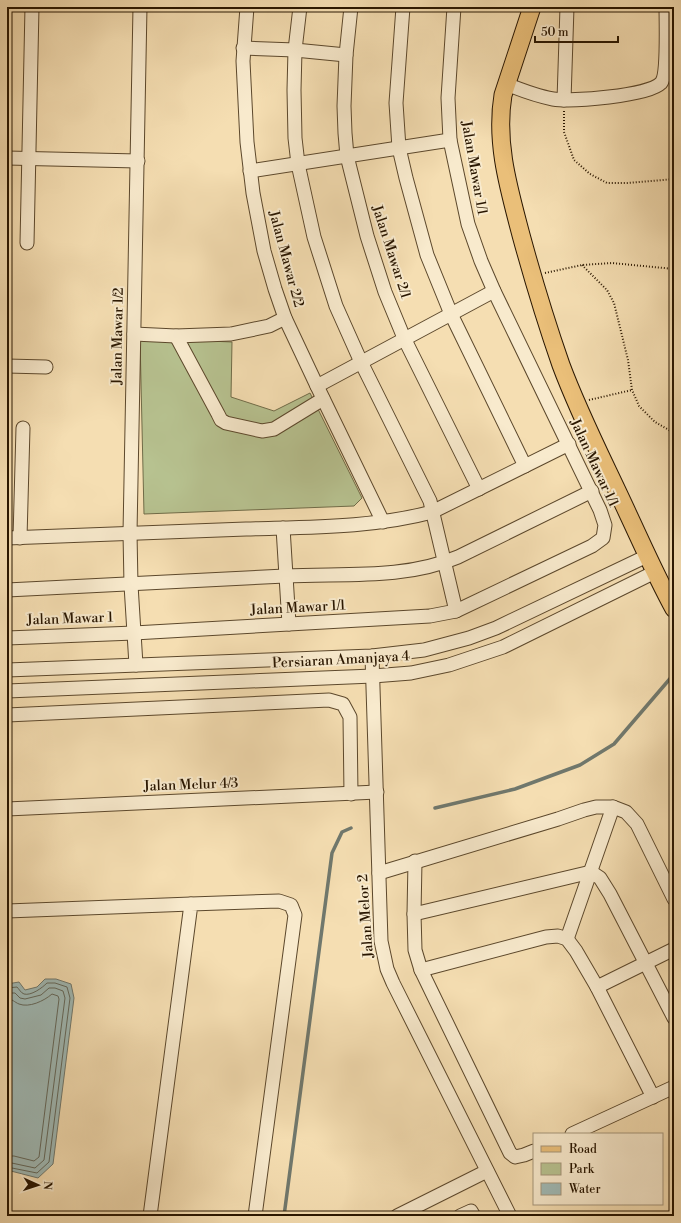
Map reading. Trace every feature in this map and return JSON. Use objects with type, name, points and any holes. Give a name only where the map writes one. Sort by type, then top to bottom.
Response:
[{"type":"main road","points":[[532,7],[506,84],[501,107],[500,133],[504,169],[532,275],[549,331],[592,438],[647,556],[674,609]]},
{"type":"street","points":[[27,243],[32,7]]},
{"type":"street","name":"Jalan Mawar 1/2","points":[[136,665],[131,584],[130,533],[140,7]]},
{"type":"street","name":"Jalan Mawar 2/2","points":[[247,7],[243,48],[245,111],[250,171],[264,251],[285,318],[383,522]]},
{"type":"street","points":[[300,7],[295,50],[294,90],[298,164],[314,237],[336,306],[361,362],[430,501],[456,611]]},
{"type":"street","name":"Jalan Mawar 2/1","points":[[351,7],[346,55],[344,133],[347,156],[367,236],[385,292],[404,338],[479,489]]},
{"type":"street","points":[[403,7],[396,103],[399,148],[406,178],[427,255],[451,314],[525,466]]},
{"type":"street","name":"Jalan Mawar 1/1","points":[[134,633],[430,616],[456,611],[592,546],[602,538],[605,525],[592,491],[494,291],[481,261],[468,224],[450,140],[448,98],[454,7]]},
{"type":"street","points":[[564,100],[567,7]]},
{"type":"street","points":[[506,84],[538,96],[564,100],[592,100],[628,94],[653,87],[660,83],[664,76],[666,7]]},
{"type":"street","points":[[243,48],[295,50],[346,55]]},
{"type":"street","points":[[250,171],[450,140]]},
{"type":"street","points":[[7,158],[138,161]]},
{"type":"street","points":[[317,386],[494,291]]},
{"type":"street","points":[[134,334],[176,336],[231,334],[269,326],[285,318]]},
{"type":"street","points":[[176,336],[221,420],[226,423],[268,431],[274,429],[323,399]]},
{"type":"street","points":[[7,366],[46,367]]},
{"type":"street","points":[[20,538],[23,428]]},
{"type":"street","points":[[7,538],[283,528],[383,522],[410,518],[432,512],[568,444]]},
{"type":"street","points":[[7,590],[285,576],[392,573],[422,568],[444,562],[592,491]]},
{"type":"street","points":[[283,528],[289,624]]},
{"type":"street","name":"Persiaran Amanjaya 4","points":[[7,670],[372,656],[424,650],[469,638],[496,628],[647,556]]},
{"type":"street","name":"Persiaran Amanjaya 4","points":[[7,691],[373,676],[411,673],[449,665],[503,647],[655,572]]},
{"type":"street","name":"Jalan Mawar 1","points":[[7,638],[134,633]]},
{"type":"street","name":"Jalan Melor 2","points":[[372,656],[382,941],[387,969],[510,1216]]},
{"type":"street","points":[[7,715],[330,700],[342,704],[350,717],[351,794]]},
{"type":"street","name":"Jalan Melur 4/3","points":[[7,809],[377,792]]},
{"type":"street","points":[[379,873],[584,810],[596,807],[613,807],[626,812],[637,824],[674,899]]},
{"type":"street","points":[[567,939],[613,807]]},
{"type":"street","points":[[415,861],[414,914],[416,950],[421,970],[510,1153],[515,1157],[524,1156],[533,1152]]},
{"type":"street","points":[[414,914],[591,872],[600,878],[610,894],[674,1018]]},
{"type":"street","points":[[7,911],[279,901],[291,905],[295,915],[255,1216]]},
{"type":"street","points":[[150,1216],[191,904]]},
{"type":"street","points":[[421,970],[546,937],[558,936],[567,939],[576,951],[597,987],[653,1097]]},
{"type":"street","points":[[597,987],[674,949]]},
{"type":"street","points":[[574,1133],[674,1086]]},
{"type":"street","points":[[397,1216],[487,1171]]},
{"type":"street","points":[[460,1216],[471,1211],[474,1216]]},
{"type":"path","points":[[564,100],[564,132],[574,160],[590,174],[607,182],[627,183],[674,180]]},
{"type":"path","points":[[532,275],[582,265],[612,263],[674,269]]},
{"type":"path","points":[[582,265],[607,290],[614,303],[628,360],[632,390],[639,406],[655,422],[674,433]]},
{"type":"path","points":[[577,403],[632,390]]},
{"type":"green space","points":[[140,338],[232,342],[231,397],[274,411],[310,393],[362,498],[354,506],[144,514]]},
{"type":"water","points":[[45,979],[56,979],[71,984],[74,998],[53,1164],[38,1178],[7,1170],[7,984],[19,982],[25,990],[37,987]]},
{"type":"waterway","points":[[435,808],[515,789],[580,765],[614,744],[674,674]]},
{"type":"waterway","points":[[284,1216],[332,853],[342,832],[351,828]]}]
